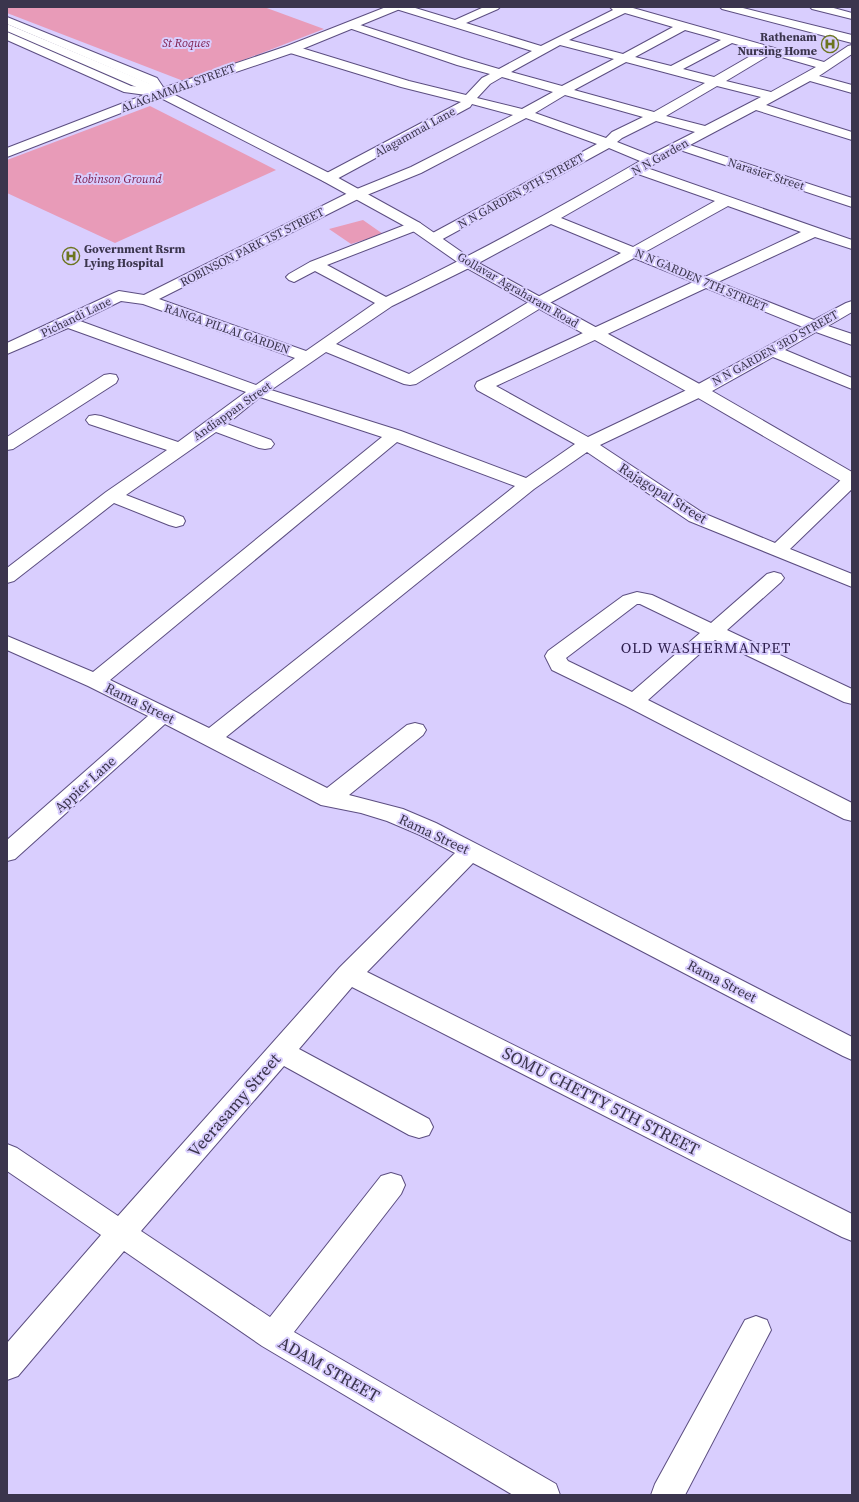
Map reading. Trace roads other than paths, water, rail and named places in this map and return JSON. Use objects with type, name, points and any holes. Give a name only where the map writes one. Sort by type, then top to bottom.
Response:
[{"type":"street","name":"ALAGAMMAL STREET","points":[[7,153],[161,93],[291,49],[396,7]]},
{"type":"street","points":[[400,7],[543,50]]},
{"type":"street","points":[[455,24],[494,7]]},
{"type":"street","points":[[726,7],[852,39]]},
{"type":"street","points":[[816,7],[852,16]]},
{"type":"street","points":[[622,8],[768,51],[826,66]]},
{"type":"street","name":"Alagammal Lane","points":[[328,178],[466,104],[486,81],[622,8]]},
{"type":"street","points":[[7,20],[153,81],[161,93]]},
{"type":"street","points":[[350,25],[461,62],[707,131]]},
{"type":"street","name":"ROBINSON PARK 1ST STREET","points":[[146,300],[357,194],[416,170],[526,114],[565,90],[683,26]]},
{"type":"street","name":"Gollavar Agraharam Road","points":[[7,27],[161,93],[328,178],[415,226],[468,263],[699,391],[852,479]]},
{"type":"street","points":[[7,36],[100,76],[128,90],[161,93]]},
{"type":"street","points":[[673,70],[730,40]]},
{"type":"street","points":[[558,41],[626,57],[713,82],[773,96]]},
{"type":"street","points":[[291,49],[405,84],[526,114],[651,160]]},
{"type":"street","name":"N N Garden","points":[[468,263],[550,219],[638,169],[651,160],[809,77],[852,49]]},
{"type":"street","name":"N N GARDEN 9TH STREET","points":[[434,238],[608,143],[617,135],[656,116],[768,51]]},
{"type":"street","points":[[809,77],[852,89]]},
{"type":"street","points":[[754,105],[852,136]]},
{"type":"street","name":"Narasier Street","points":[[680,146],[852,203]]},
{"type":"street","points":[[638,169],[852,245]]},
{"type":"street","points":[[326,346],[410,380],[538,303],[728,200]]},
{"type":"street","name":"N N GARDEN 7TH STREET","points":[[550,219],[634,252],[703,282],[852,340]]},
{"type":"street","points":[[294,277],[315,265],[415,226]]},
{"type":"street","points":[[593,333],[815,231]]},
{"type":"street","name":"Andiappan Street","points":[[7,577],[112,496],[178,448],[214,425],[258,392],[386,303],[468,263]]},
{"type":"street","points":[[315,265],[386,303]]},
{"type":"street","name":"Pichandi Lane","points":[[7,349],[67,322],[119,296],[146,300]]},
{"type":"street","name":"RANGA PILLAI GARDEN","points":[[146,300],[308,357]]},
{"type":"street","name":"N N GARDEN 3RD STREET","points":[[211,738],[528,485],[587,444],[699,391],[852,306]]},
{"type":"street","points":[[67,322],[258,392],[395,435],[528,485]]},
{"type":"street","name":"Rajagopal Street","points":[[593,333],[483,386],[587,444],[696,518],[852,581]]},
{"type":"street","points":[[771,350],[852,384]]},
{"type":"street","points":[[7,445],[110,379]]},
{"type":"street","points":[[95,420],[178,448]]},
{"type":"street","points":[[214,425],[265,444]]},
{"type":"street","points":[[95,681],[395,435]]},
{"type":"street","points":[[778,550],[852,479]]},
{"type":"street","points":[[112,496],[176,521]]},
{"type":"street","points":[[634,701],[774,578]]},
{"type":"street","points":[[852,697],[645,599],[637,598],[630,600],[555,656],[559,665],[634,701],[852,813]]},
{"type":"street","name":"Rama Street","points":[[7,642],[95,681],[163,714],[329,799],[362,805],[395,815],[428,829],[852,1048]]},
{"type":"street","name":"Appier Lane","points":[[7,854],[163,714]]},
{"type":"street","points":[[329,799],[415,730]]},
{"type":"street","name":"Veerasamy Street","points":[[7,1366],[121,1233],[349,974],[471,851]]},
{"type":"street","name":"SOMU CHETTY 5TH STREET","points":[[349,974],[852,1228]]},
{"type":"street","points":[[281,1052],[419,1127]]},
{"type":"street","name":"ADAM STREET","points":[[7,1156],[273,1336],[544,1495]]},
{"type":"street","points":[[273,1336],[391,1185]]},
{"type":"street","points":[[667,1495],[756,1330]]},
{"type":"place","name":"Rathenam Nursing Home","points":[[830,44]]},
{"type":"place","name":"Government Rsrm Lying Hospital","points":[[71,256]]},
{"type":"district","name":"OLD WASHERMANPET","points":[[706,648]]},
{"type":"park label","name":"St Roques","points":[[186,43]]},
{"type":"park label","name":"Robinson Ground","points":[[118,179]]}]
